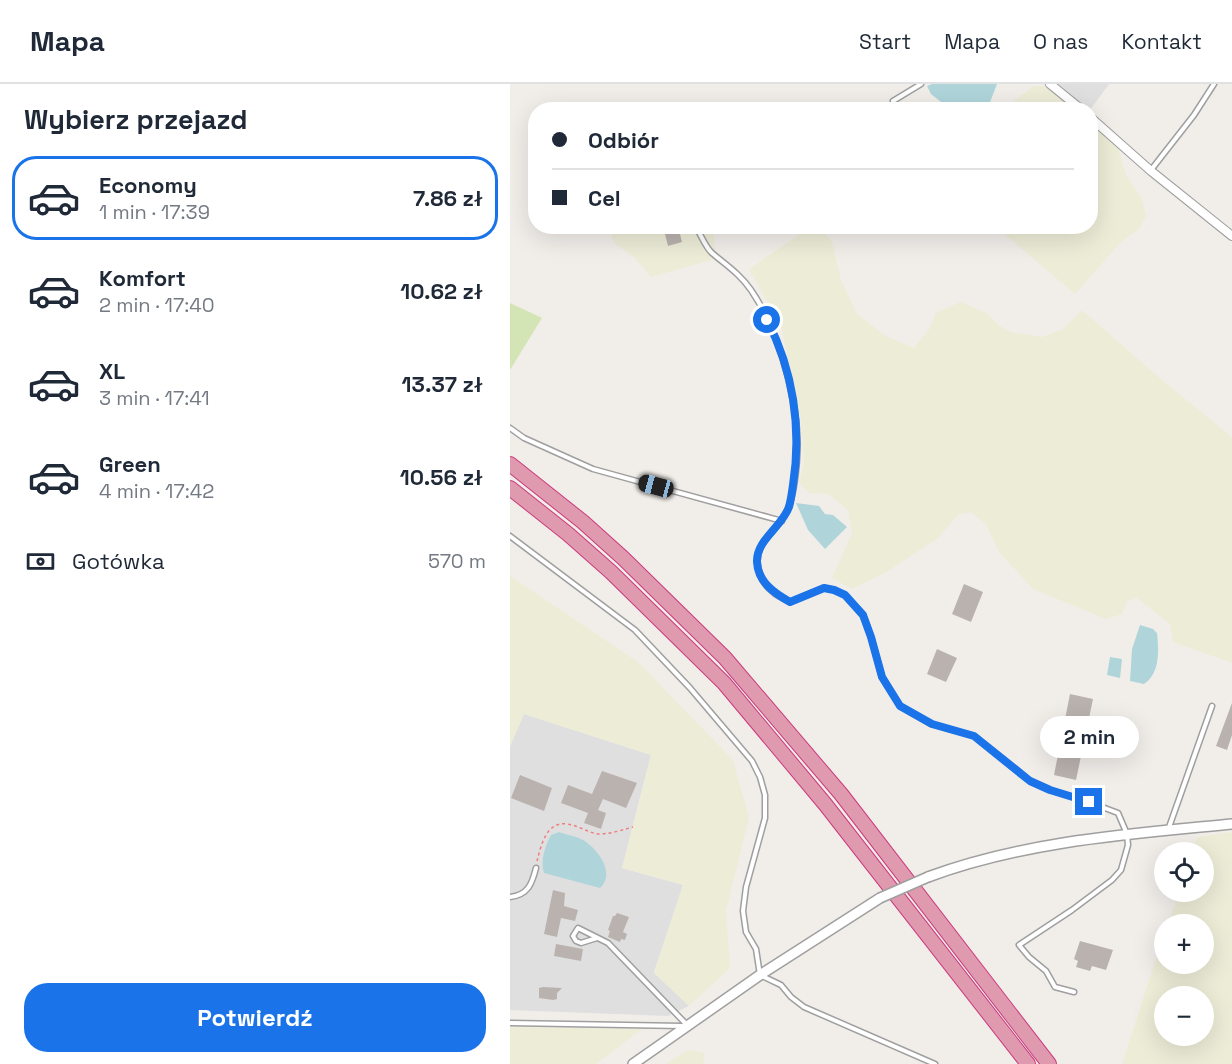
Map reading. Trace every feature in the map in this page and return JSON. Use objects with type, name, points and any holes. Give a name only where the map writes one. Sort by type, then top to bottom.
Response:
[{"type":"highway","points":[[510,464],[583,522],[725,658],[841,794],[1049,1064]]},
{"type":"highway","points":[[510,488],[611,572],[724,683],[811,787],[1028,1064]]},
{"type":"street","points":[[1050,84],[1072,102]]},
{"type":"street","points":[[1098,124],[1150,171],[1232,236]]},
{"type":"street","points":[[633,1064],[838,923],[880,898],[928,877],[976,861],[1030,848],[1126,834],[1232,824]]},
{"type":"lane","points":[[893,101],[921,84]]},
{"type":"lane","points":[[1150,171],[1194,115],[1214,84]]},
{"type":"lane","points":[[700,234],[710,251],[735,271],[752,291],[774,334],[788,378],[797,423],[797,459],[789,507],[782,521],[761,546],[757,561],[762,579],[774,593],[790,602],[824,588],[845,595],[863,615],[882,677],[900,706],[932,724],[974,736],[1030,781],[1118,813],[1128,845],[1122,870],[1045,930],[1019,945],[1046,971],[1055,987],[1074,993]]},
{"type":"lane","points":[[510,428],[524,438],[593,469],[782,521]]},
{"type":"lane","points":[[510,536],[635,630],[675,671],[752,761],[765,795],[765,818],[746,887],[743,911],[746,932],[756,949],[760,975],[781,985],[804,1007],[935,1064]]},
{"type":"lane","points":[[1168,830],[1212,706]]},
{"type":"lane","points":[[510,897],[525,892],[532,885],[536,868]]},
{"type":"lane","points":[[597,938],[581,943],[573,936],[578,928],[608,943],[688,1027]]},
{"type":"lane","points":[[510,1023],[688,1027]]},
{"type":"path","points":[[536,868],[543,840],[554,826],[566,823],[597,834],[633,827]]},
{"type":"shaded area","points":[[1043,84],[1109,84],[1096,102],[1069,102]]},
{"type":"shaded area","points":[[524,714],[651,755],[622,868],[683,885],[654,972],[689,1006],[668,1016],[510,1010],[510,746]]},
{"type":"green space","points":[[1034,86],[1045,86],[1065,102],[1014,102]]},
{"type":"green space","points":[[1098,129],[1117,144],[1126,175],[1142,199],[1146,216],[1139,229],[1121,242],[1075,294],[1004,234],[1098,234]]},
{"type":"green space","points":[[611,234],[713,234],[715,259],[651,277],[634,257],[614,243]]},
{"type":"green space","points":[[800,234],[825,234],[832,242],[841,280],[857,314],[884,335],[914,348],[930,328],[936,313],[960,302],[987,313],[998,325],[1010,332],[1042,337],[1063,329],[1082,310],[1232,437],[1232,663],[1173,642],[1170,624],[1137,598],[1127,601],[1122,614],[1106,619],[1033,589],[999,552],[986,524],[971,512],[959,514],[938,538],[885,573],[852,589],[832,578],[852,533],[848,510],[828,494],[809,493],[799,483],[804,462],[801,421],[781,326],[749,269]]},
{"type":"green space","points":[[510,303],[542,318],[510,370]]},
{"type":"green space","points":[[510,576],[638,662],[733,760],[749,818],[726,911],[730,968],[689,1006],[654,973],[683,885],[622,868],[651,755],[524,714],[510,746]]},
{"type":"green space","points":[[1232,832],[1232,1064],[1122,1064],[1154,965],[1154,974],[1214,974],[1214,914],[1171,914],[1175,902],[1214,902],[1214,842],[1195,842],[1197,837]]},
{"type":"green space","points":[[510,1027],[642,1029],[596,1064],[510,1064]]},
{"type":"green space","points":[[688,1050],[705,1053],[703,1064],[665,1064]]},
{"type":"water","points":[[932,84],[997,84],[990,102],[941,102],[931,94],[927,86]]},
{"type":"water","points":[[796,503],[819,506],[825,514],[833,515],[847,527],[825,549],[808,530]]},
{"type":"water","points":[[1140,625],[1153,629],[1157,633],[1158,640],[1156,668],[1144,684],[1130,681],[1132,649]]},
{"type":"water","points":[[1110,657],[1122,659],[1120,678],[1107,675]]},
{"type":"water","points":[[559,832],[583,840],[599,855],[606,869],[604,882],[600,888],[544,873],[543,859],[547,844],[551,835]]},
{"type":"building","points":[[665,234],[680,234],[682,242],[668,246]]},
{"type":"building","points":[[964,584],[983,592],[971,622],[952,614]]},
{"type":"building","points":[[937,649],[957,658],[946,682],[927,674]]},
{"type":"building","points":[[1070,694],[1093,699],[1076,780],[1054,775]]},
{"type":"building","points":[[1232,703],[1232,735],[1227,750],[1216,746]]},
{"type":"building","points":[[602,771],[637,783],[626,808],[603,799],[598,810],[606,813],[601,829],[584,823],[588,813],[561,803],[568,785],[592,794]]},
{"type":"building","points":[[520,775],[552,788],[544,811],[511,798]]},
{"type":"building","points":[[553,890],[565,893],[564,906],[578,910],[575,921],[561,918],[557,937],[544,934]]},
{"type":"building","points":[[617,913],[629,917],[623,932],[627,934],[625,940],[621,939],[620,942],[608,937],[613,916]]},
{"type":"building","points":[[1080,941],[1113,950],[1106,970],[1092,966],[1090,971],[1076,967],[1078,961],[1074,959]]},
{"type":"building","points":[[556,944],[583,949],[581,961],[554,956]]},
{"type":"building","points":[[539,988],[562,988],[557,993],[557,999],[553,1000],[539,998]]},
{"type":"route","points":[[767,320],[774,334],[788,378],[797,423],[797,459],[789,507],[782,521],[761,546],[757,561],[762,579],[774,593],[790,602],[824,588],[845,595],[863,615],[882,677],[900,706],[932,724],[974,736],[1030,781],[1089,802]]}]
